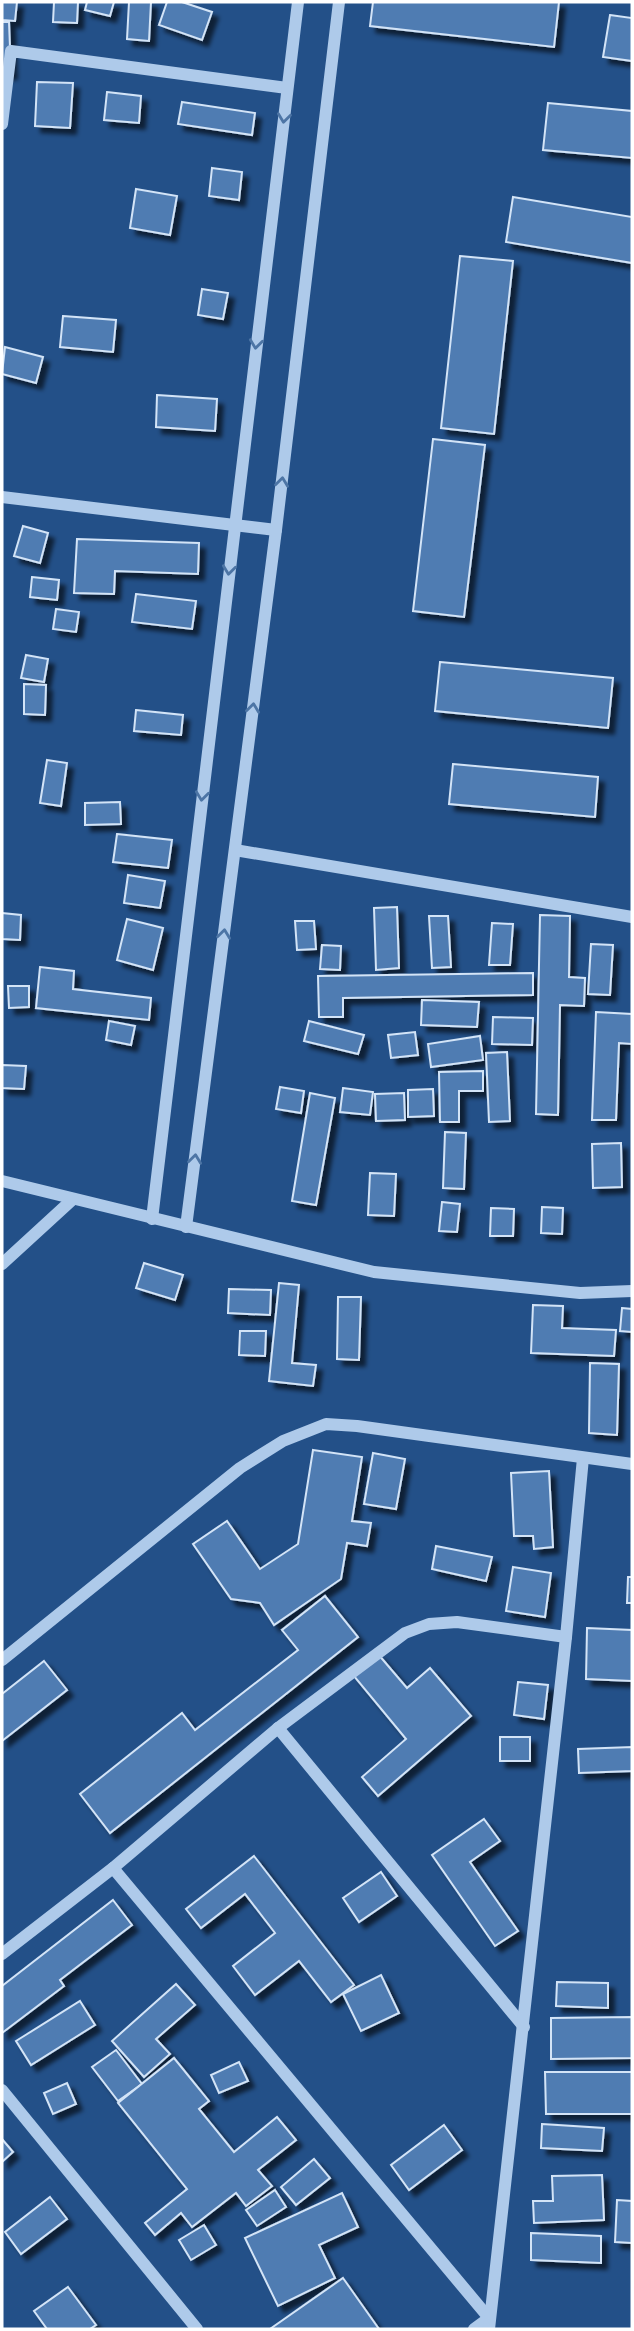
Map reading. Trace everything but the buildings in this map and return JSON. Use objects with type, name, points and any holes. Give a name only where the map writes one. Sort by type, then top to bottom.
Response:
[{"type":"street","points":[[152,1219],[298,2]]},
{"type":"street","points":[[186,1227],[276,530],[339,2]]},
{"type":"street","points":[[2,124],[11,51],[287,88]]},
{"type":"street","points":[[2,497],[276,530]]},
{"type":"street","points":[[235,850],[632,917]]},
{"type":"street","points":[[2,1181],[374,1272],[580,1293],[632,1292]]},
{"type":"street","points":[[2,1264],[73,1199]]},
{"type":"street","points":[[2,1660],[240,1468],[283,1441],[326,1424],[632,1464]]},
{"type":"street","points":[[489,2323],[524,2028],[583,1458]]},
{"type":"street","points":[[2,1954],[114,1868],[278,1728],[405,1633],[429,1624],[457,1622],[566,1637]]},
{"type":"street","points":[[278,1728],[524,2028]]},
{"type":"street","points":[[114,1868],[489,2323]]},
{"type":"street","points":[[2,2090],[197,2329]]},
{"type":"street","points":[[474,2329],[489,2323]]}]
